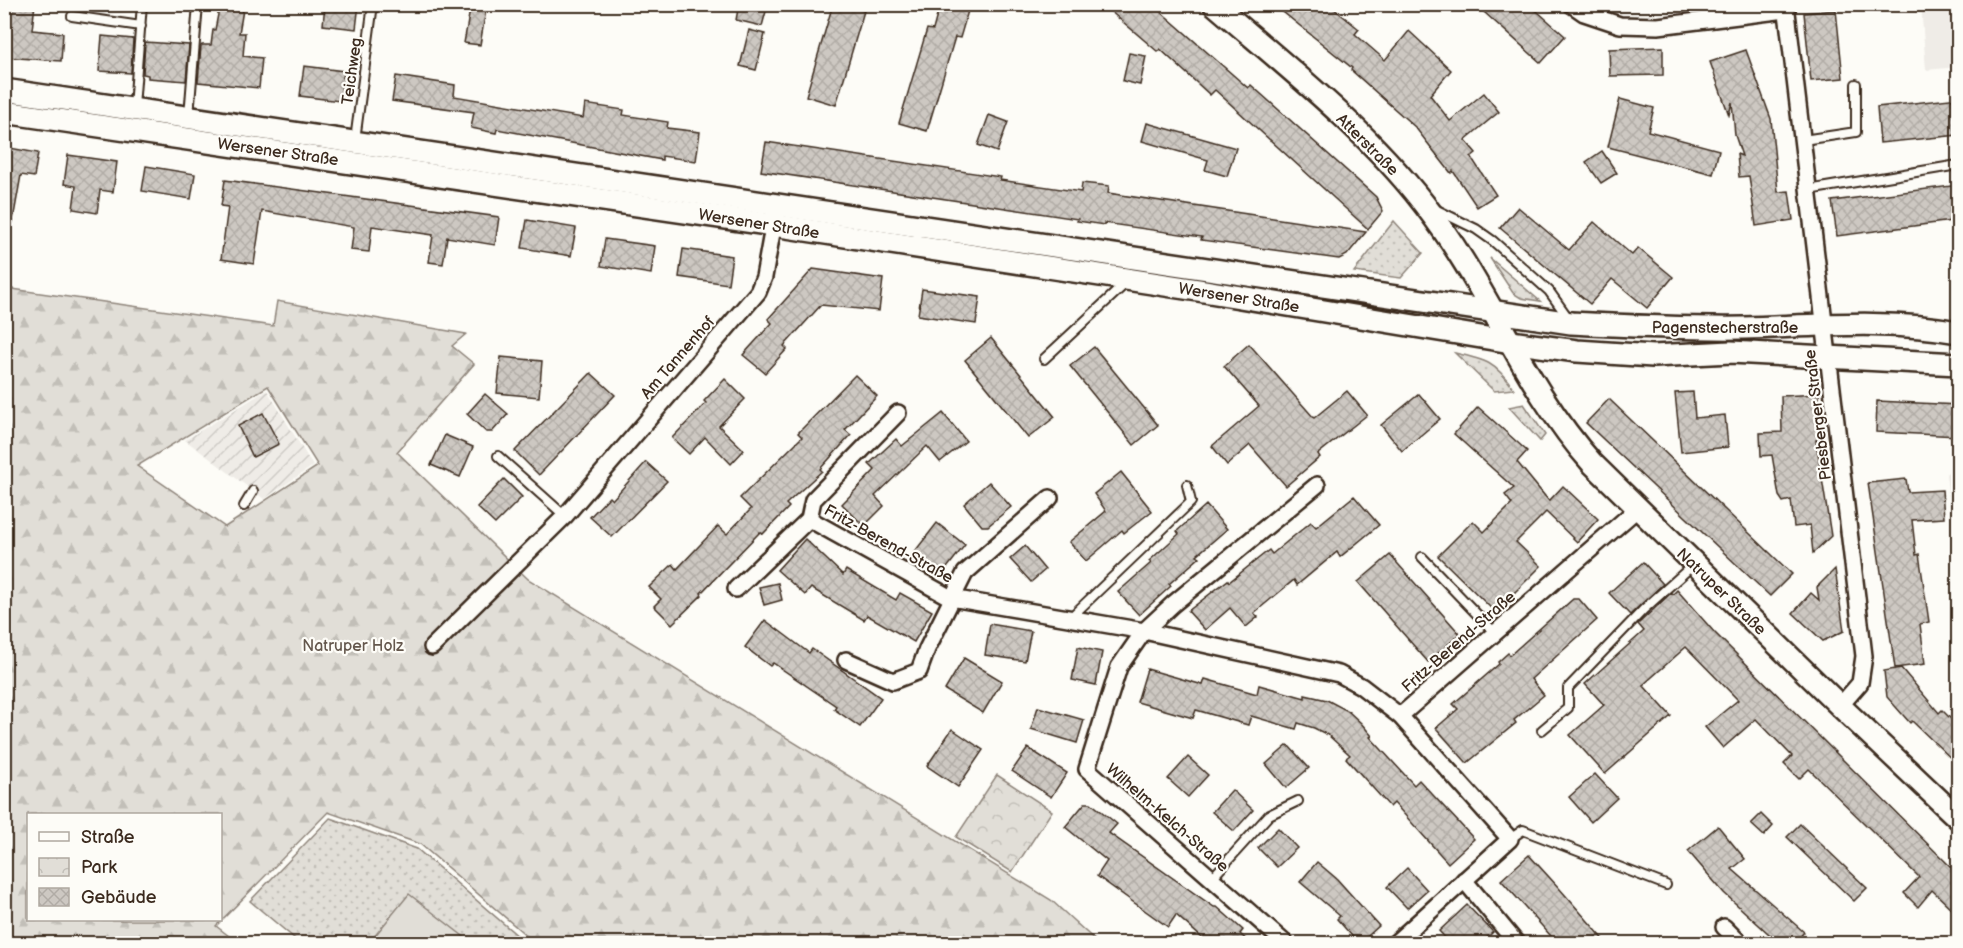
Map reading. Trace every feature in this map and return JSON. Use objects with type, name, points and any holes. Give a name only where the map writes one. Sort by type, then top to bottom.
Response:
[{"type":"main road","name":"Atterstraße","points":[[1214,4],[1311,88],[1381,153],[1425,204],[1457,250],[1511,342]]},
{"type":"main road","name":"Wersener Straße","points":[[4,90],[1492,310]]},
{"type":"main road","name":"Wersener Straße","points":[[4,112],[1131,279],[1511,342]]},
{"type":"main road","name":"Pagenstecherstraße","points":[[1492,310],[1571,323],[1664,328],[1882,326],[1940,328],[1959,332]]},
{"type":"main road","name":"Pagenstecherstraße","points":[[1511,342],[1653,356],[1731,352],[1959,364]]},
{"type":"main road","name":"Natruper Straße","points":[[1511,342],[1560,424],[1581,451],[1637,509],[1959,818]]},
{"type":"street","points":[[1571,4],[1584,13],[1620,25],[1658,26],[1786,8]]},
{"type":"street","name":"Piesberger Straße","points":[[1786,8],[1864,656],[1860,683],[1840,706]]},
{"type":"street","name":"Am Tannenhof","points":[[432,647],[565,516],[758,291],[764,277],[776,204]]},
{"type":"street","name":"Fritz-Berend-Straße","points":[[736,589],[809,519],[813,500],[897,413]]},
{"type":"street","points":[[1144,631],[1173,604],[1317,485]]},
{"type":"street","name":"Fritz-Berend-Straße","points":[[846,660],[893,681],[920,671],[927,649],[965,573],[1050,498]]},
{"type":"street","name":"Fritz-Berend-Straße","points":[[809,519],[951,598],[1144,631],[1339,674],[1361,686],[1400,716],[1637,509]]},
{"type":"street","name":"Wilhelm-Kelch-Straße","points":[[1144,631],[1119,667],[1087,770],[1286,944]]},
{"type":"street","points":[[1398,942],[1510,839],[1400,716]]},
{"type":"street","points":[[1464,880],[1517,944]]},
{"type":"street","points":[[1724,927],[1741,944]]},
{"type":"lane","points":[[134,108],[142,4]]},
{"type":"lane","points":[[189,116],[198,4]]},
{"type":"lane","name":"Teichweg","points":[[354,141],[373,4]]},
{"type":"lane","points":[[72,16],[141,26]]},
{"type":"lane","points":[[1803,140],[1856,132],[1856,84]]},
{"type":"lane","points":[[1808,190],[1959,165]]},
{"type":"lane","points":[[1425,204],[1476,229],[1493,241],[1549,291],[1571,323]]},
{"type":"lane","points":[[1044,359],[1131,279]]},
{"type":"lane","points":[[498,456],[565,516]]},
{"type":"lane","points":[[1070,618],[1191,502],[1187,485]]},
{"type":"lane","points":[[244,506],[253,490]]},
{"type":"lane","points":[[1422,557],[1495,633]]},
{"type":"lane","points":[[1542,730],[1568,708],[1568,688],[1644,609],[1694,564]]},
{"type":"lane","points":[[1212,878],[1269,815],[1298,801]]},
{"type":"lane","points":[[1510,839],[1523,830],[1666,885]]},
{"type":"shaded area","points":[[1921,5],[1958,5],[1958,67],[1926,70]]},
{"type":"shaded area","points":[[267,390],[313,466],[264,499],[185,440]]},
{"type":"shaded area","points":[[1958,463],[1958,539],[1953,535],[1946,474]]},
{"type":"green space","points":[[1394,221],[1423,253],[1401,278],[1354,272]]},
{"type":"green space","points":[[1490,258],[1540,301],[1521,298],[1513,293]]},
{"type":"green space","name":"Natruper Holz","points":[[5,288],[273,326],[277,301],[466,334],[452,346],[474,364],[397,452],[528,579],[1051,900],[1098,943],[535,943],[420,844],[328,812],[222,920],[222,813],[27,813],[27,921],[221,921],[216,926],[238,943],[5,944]],"holes":[[[268,386],[318,466],[225,527],[137,466]]]},
{"type":"green space","points":[[1455,353],[1489,364],[1501,373],[1514,389],[1494,391]]},
{"type":"green space","points":[[1524,404],[1545,435],[1540,441],[1509,407]]},
{"type":"green space","points":[[997,775],[1052,811],[1012,872],[956,837]]},
{"type":"green space","points":[[330,818],[417,849],[526,943],[300,943],[250,901]]},
{"type":"green space","points":[[409,894],[472,943],[369,943]]},
{"type":"building","points":[[4,4],[35,4],[32,30],[63,33],[61,61],[4,57]]},
{"type":"building","points":[[220,4],[244,4],[239,33],[245,33],[243,56],[262,58],[259,88],[198,82],[201,46],[211,45]]},
{"type":"building","points":[[325,4],[359,4],[356,29],[323,25]]},
{"type":"building","points":[[471,4],[487,4],[480,45],[464,43]]},
{"type":"building","points":[[739,4],[768,4],[762,26],[736,20]]},
{"type":"building","points":[[833,4],[864,11],[836,105],[806,96]]},
{"type":"building","points":[[940,4],[970,4],[960,38],[955,37],[927,131],[899,123],[927,29],[933,30]]},
{"type":"building","points":[[1102,4],[1152,4],[1248,88],[1251,85],[1376,197],[1383,211],[1368,229],[1215,90],[1210,95],[1160,49],[1158,52]]},
{"type":"building","points":[[1273,4],[1328,4],[1359,29],[1355,34],[1385,60],[1409,31],[1451,70],[1430,95],[1450,121],[1484,93],[1499,112],[1465,140],[1476,153],[1471,157],[1496,195],[1477,207],[1453,171],[1451,173],[1415,127],[1351,70],[1352,68]]},
{"type":"building","points":[[1475,4],[1529,4],[1565,36],[1541,63]]},
{"type":"building","points":[[1836,10],[1843,78],[1811,81],[1804,13]]},
{"type":"building","points":[[749,30],[765,34],[756,70],[740,66]]},
{"type":"building","points":[[102,36],[133,39],[131,73],[99,71]]},
{"type":"building","points":[[145,42],[189,45],[186,81],[148,78],[148,75],[143,74]]},
{"type":"building","points":[[1663,47],[1663,75],[1610,76],[1609,49]]},
{"type":"building","points":[[1746,50],[1771,119],[1778,192],[1789,191],[1793,220],[1756,226],[1749,176],[1739,177],[1737,154],[1742,156],[1735,135],[1732,102],[1729,115],[1710,62]]},
{"type":"building","points":[[1129,53],[1146,56],[1140,85],[1123,81]]},
{"type":"building","points":[[304,66],[344,71],[340,101],[300,96]]},
{"type":"building","points":[[396,76],[455,85],[454,96],[583,118],[585,104],[624,110],[623,115],[668,122],[667,128],[700,132],[696,161],[662,156],[662,160],[497,129],[496,133],[471,128],[474,112],[392,101]]},
{"type":"building","points":[[1959,98],[1959,135],[1880,143],[1877,107]]},
{"type":"building","points":[[1620,99],[1654,108],[1648,131],[1719,150],[1713,174],[1608,147]]},
{"type":"building","points":[[989,115],[1008,122],[997,152],[978,145]]},
{"type":"building","points":[[1147,123],[1236,148],[1227,176],[1205,170],[1208,160],[1142,141]]},
{"type":"building","points":[[766,142],[1001,177],[1000,180],[1081,192],[1082,183],[1109,186],[1108,193],[1366,232],[1347,255],[1339,259],[1201,240],[1202,237],[1077,221],[1078,219],[761,171]]},
{"type":"building","points":[[4,147],[38,153],[34,177],[21,175],[12,226],[4,225]]},
{"type":"building","points":[[1602,151],[1617,173],[1601,183],[1586,162]]},
{"type":"building","points":[[68,155],[117,162],[113,192],[100,190],[97,213],[73,209],[76,186],[64,184]]},
{"type":"building","points":[[146,166],[195,174],[191,199],[142,191]]},
{"type":"building","points":[[225,180],[499,217],[495,245],[447,237],[443,264],[429,262],[433,235],[372,226],[369,252],[351,250],[354,227],[262,211],[254,264],[221,259],[228,207],[221,206]]},
{"type":"building","points":[[1959,185],[1959,220],[1837,236],[1832,201]]},
{"type":"building","points":[[1518,207],[1569,250],[1594,222],[1632,255],[1638,248],[1673,277],[1647,308],[1612,279],[1590,304],[1500,228]]},
{"type":"building","points":[[527,220],[576,228],[571,256],[522,248]]},
{"type":"building","points":[[605,239],[655,246],[651,274],[601,266]]},
{"type":"building","points":[[683,249],[732,256],[728,284],[679,277]]},
{"type":"building","points":[[813,269],[883,279],[879,311],[821,305],[784,346],[787,349],[765,373],[743,355],[772,323],[768,319]]},
{"type":"building","points":[[922,289],[980,297],[976,324],[918,315]]},
{"type":"building","points":[[991,338],[1055,417],[1028,438],[965,360]]},
{"type":"building","points":[[1249,344],[1314,418],[1347,391],[1367,415],[1318,454],[1320,457],[1286,486],[1250,445],[1227,465],[1212,446],[1259,406],[1224,366]]},
{"type":"building","points":[[1094,347],[1158,425],[1134,445],[1070,366]]},
{"type":"building","points":[[501,357],[542,361],[539,397],[497,393]]},
{"type":"building","points":[[591,373],[615,395],[539,475],[515,451]]},
{"type":"building","points":[[855,375],[877,396],[845,430],[851,435],[820,469],[822,471],[786,504],[789,507],[763,534],[760,532],[672,624],[654,606],[661,599],[649,587],[673,564],[677,569],[718,526],[727,534],[751,509],[740,498],[802,437],[798,433]]},
{"type":"building","points":[[725,379],[745,399],[719,426],[744,450],[731,464],[705,437],[689,454],[672,438],[706,403],[704,401]]},
{"type":"building","points":[[1693,392],[1695,418],[1725,415],[1728,447],[1681,452],[1675,393]]},
{"type":"building","points":[[485,394],[508,414],[492,432],[486,432],[467,414]]},
{"type":"building","points":[[1419,394],[1440,419],[1402,451],[1381,425]]},
{"type":"building","points":[[1819,394],[1820,440],[1816,440],[1831,536],[1813,553],[1810,525],[1794,527],[1791,500],[1783,502],[1779,496],[1772,455],[1761,456],[1760,433],[1782,432],[1781,396]]},
{"type":"building","points":[[1609,399],[1792,574],[1770,596],[1586,423]]},
{"type":"building","points":[[1877,401],[1959,405],[1959,436],[1876,432]]},
{"type":"building","points":[[1478,407],[1527,451],[1517,462],[1549,501],[1563,486],[1598,519],[1577,542],[1546,512],[1516,542],[1541,566],[1495,612],[1438,556],[1473,521],[1484,532],[1512,504],[1505,495],[1514,488],[1454,434]]},
{"type":"building","points":[[263,413],[279,444],[253,457],[238,426]]},
{"type":"building","points":[[943,413],[966,441],[940,462],[927,446],[875,496],[884,506],[864,526],[842,504],[875,470],[869,464],[896,439],[902,446]]},
{"type":"building","points":[[445,435],[473,447],[460,477],[431,465]]},
{"type":"building","points":[[646,462],[667,481],[612,537],[590,517],[609,497],[612,500]]},
{"type":"building","points":[[1121,472],[1152,511],[1124,533],[1122,530],[1086,561],[1069,542],[1106,511],[1094,494]]},
{"type":"building","points":[[504,479],[522,497],[495,524],[477,507]]},
{"type":"building","points":[[1906,479],[1908,492],[1942,490],[1944,518],[1912,520],[1916,555],[1919,554],[1929,622],[1920,624],[1925,664],[1895,668],[1868,483]]},
{"type":"building","points":[[989,482],[1011,507],[988,526],[982,526],[964,504]]},
{"type":"building","points":[[1354,496],[1379,525],[1340,557],[1337,552],[1297,585],[1294,580],[1254,613],[1258,617],[1246,627],[1230,608],[1205,630],[1188,611],[1269,550],[1272,554],[1311,522],[1316,527]]},
{"type":"building","points":[[1206,505],[1227,529],[1197,555],[1200,557],[1139,615],[1118,592],[1151,563],[1149,561],[1179,534],[1177,531]]},
{"type":"building","points":[[937,523],[965,545],[940,577],[912,555]]},
{"type":"building","points":[[805,539],[843,575],[846,570],[896,600],[900,593],[932,611],[914,642],[867,615],[864,620],[811,588],[805,595],[777,570]]},
{"type":"building","points":[[1025,546],[1045,570],[1031,582],[1010,559]]},
{"type":"building","points":[[1390,555],[1460,634],[1428,662],[1358,582]]},
{"type":"building","points":[[1643,562],[1663,584],[1630,615],[1609,593]]},
{"type":"building","points":[[1835,569],[1844,631],[1823,641],[1793,613],[1811,593],[1819,600],[1817,587]]},
{"type":"building","points":[[778,583],[782,600],[764,605],[759,587]]},
{"type":"building","points":[[1677,590],[1715,633],[1959,875],[1959,916],[1932,890],[1918,907],[1904,893],[1919,877],[1809,769],[1799,779],[1784,764],[1792,756],[1756,719],[1723,748],[1705,727],[1738,700],[1686,647],[1643,685],[1671,716],[1605,774],[1570,735],[1604,705],[1585,684],[1644,631],[1638,624]]},
{"type":"building","points":[[1573,599],[1579,599],[1597,620],[1531,679],[1544,695],[1514,720],[1516,723],[1467,763],[1436,728],[1458,709],[1453,704],[1499,664],[1498,662],[1508,653],[1510,655]]},
{"type":"building","points":[[765,620],[809,653],[812,649],[881,698],[860,727],[834,709],[836,706],[773,663],[770,666],[745,647]]},
{"type":"building","points":[[990,624],[1031,631],[1025,661],[985,655]]},
{"type":"building","points":[[1078,647],[1102,652],[1096,685],[1072,680]]},
{"type":"building","points":[[964,658],[1002,681],[983,713],[945,690]]},
{"type":"building","points":[[1901,668],[1939,713],[1942,710],[1959,727],[1959,766],[1912,721],[1910,723],[1887,697],[1884,671]]},
{"type":"building","points":[[1147,669],[1203,685],[1205,679],[1257,694],[1259,685],[1305,698],[1305,695],[1327,700],[1348,711],[1361,723],[1372,736],[1370,737],[1414,785],[1419,780],[1474,839],[1448,863],[1394,803],[1390,807],[1346,758],[1350,755],[1328,735],[1314,728],[1298,723],[1296,729],[1251,716],[1248,725],[1196,710],[1193,718],[1137,702]]},
{"type":"building","points":[[1038,707],[1084,720],[1077,743],[1031,729]]},
{"type":"building","points":[[952,729],[983,750],[958,787],[927,766]]},
{"type":"building","points":[[1288,745],[1309,768],[1286,788],[1266,764]]},
{"type":"building","points":[[1028,748],[1067,773],[1051,797],[1012,771]]},
{"type":"building","points":[[1188,757],[1208,775],[1188,797],[1168,779]]},
{"type":"building","points":[[1595,774],[1617,798],[1591,822],[1569,797]]},
{"type":"building","points":[[1232,790],[1253,810],[1234,831],[1212,812]]},
{"type":"building","points":[[1085,803],[1091,803],[1117,824],[1109,833],[1217,907],[1243,930],[1240,934],[1251,944],[1209,944],[1176,915],[1168,927],[1097,876],[1107,861],[1065,827]]},
{"type":"building","points":[[1761,814],[1773,826],[1764,836],[1751,824]]},
{"type":"building","points":[[1800,824],[1867,888],[1854,901],[1787,837]]},
{"type":"building","points":[[1718,826],[1745,859],[1732,869],[1804,932],[1794,944],[1780,944],[1724,893],[1688,851]]},
{"type":"building","points":[[1278,828],[1297,848],[1277,867],[1258,848]]},
{"type":"building","points":[[1529,855],[1608,944],[1558,944],[1501,880]]},
{"type":"building","points":[[1317,862],[1337,879],[1379,926],[1359,944],[1337,919],[1340,916],[1300,882]]},
{"type":"building","points":[[1407,868],[1427,890],[1407,908],[1387,887]]},
{"type":"building","points":[[1467,905],[1493,932],[1481,944],[1451,944],[1439,931]]}]
